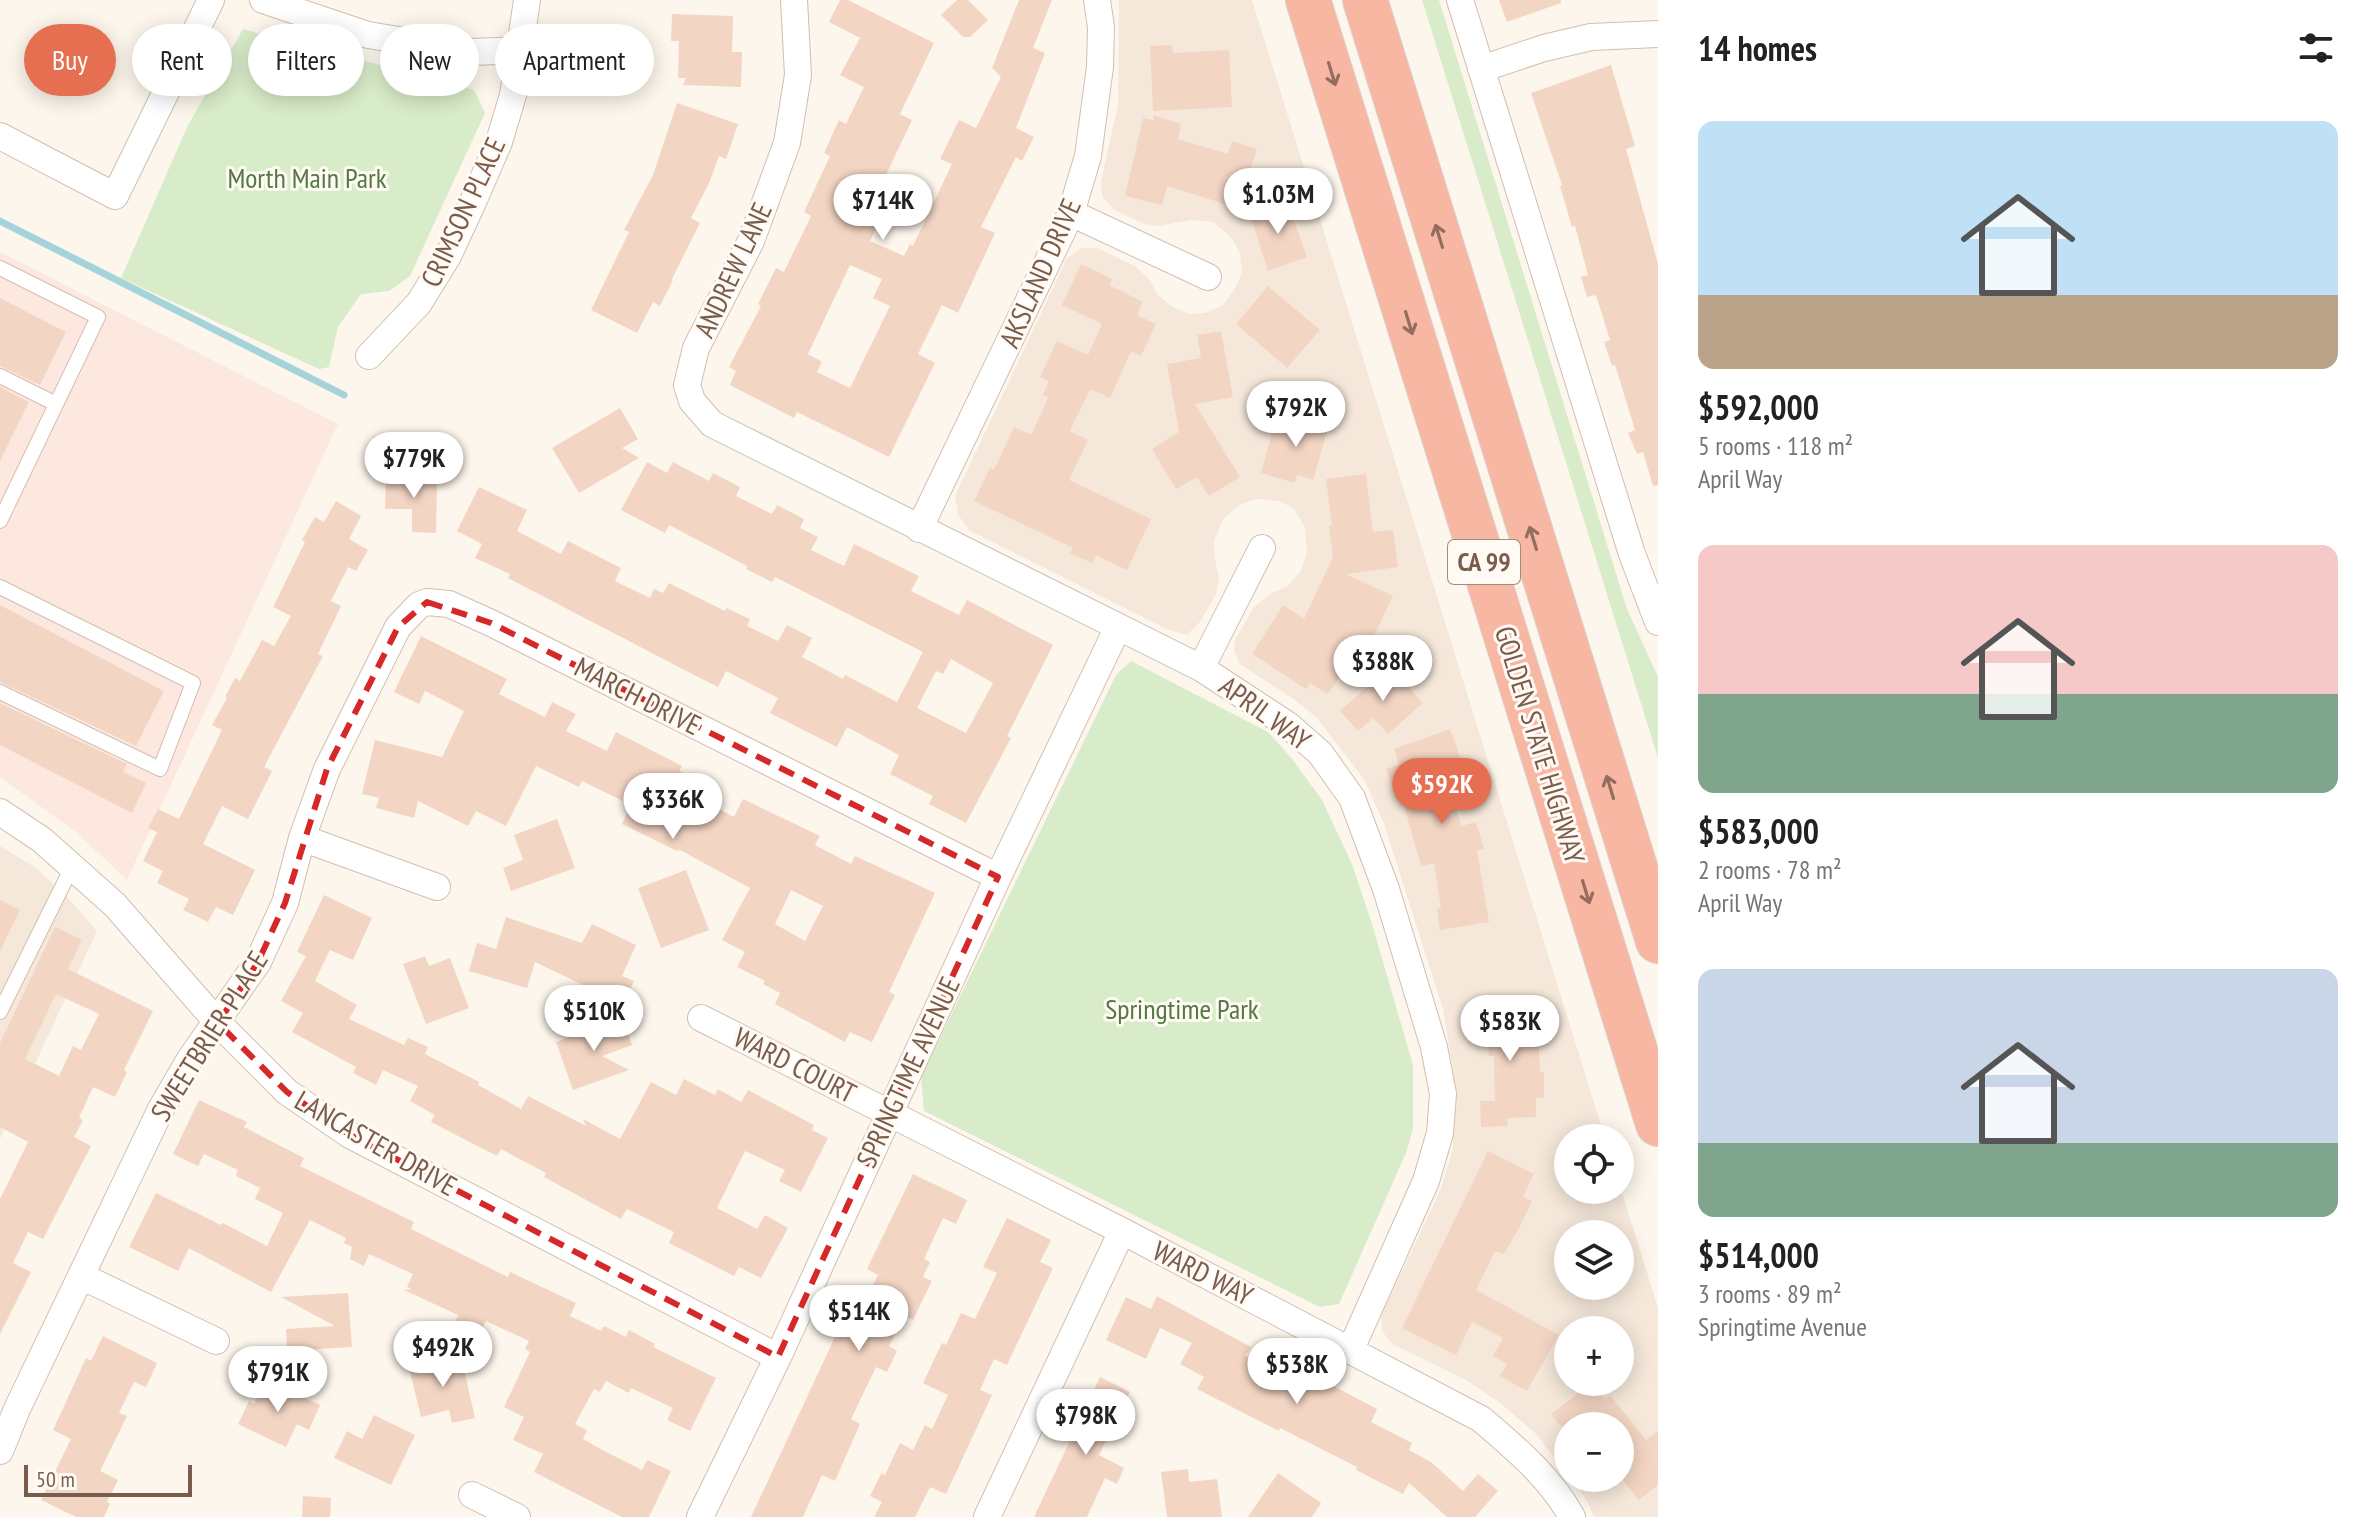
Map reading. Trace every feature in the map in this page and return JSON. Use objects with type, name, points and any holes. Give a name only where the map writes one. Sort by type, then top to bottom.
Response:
[{"type":"highway","name":"GOLDEN STATE HIGHWAY","points":[[1308,0],[1658,1124]]},
{"type":"highway","name":"GOLDEN STATE HIGHWAY","points":[[1365,0],[1658,941]]},
{"type":"street","points":[[0,136],[115,196],[211,0]]},
{"type":"street","points":[[263,0],[368,35],[472,52],[495,51]]},
{"type":"street","name":"CRIMSON PLACE","points":[[525,24],[527,0]]},
{"type":"street","name":"ANDREW LANE","points":[[794,0],[798,75],[787,143],[751,241],[696,348],[687,385],[692,401],[712,424],[810,474]]},
{"type":"street","name":"AKSLAND DRIVE","points":[[919,529],[1071,213],[1088,156],[1100,67],[1101,27],[1097,0]]},
{"type":"street","points":[[1460,0],[1632,554],[1658,622]]},
{"type":"street","points":[[1481,69],[1544,48],[1591,37],[1658,34]]},
{"type":"street","name":"CRIMSON PLACE","points":[[369,356],[419,303],[448,256],[499,142],[513,96]]},
{"type":"street","points":[[1071,213],[1208,277]]},
{"type":"street","name":"APRIL WAY","points":[[810,474],[1201,668],[1288,725],[1320,753],[1352,798],[1386,889],[1434,1047],[1443,1094],[1440,1133],[1426,1181],[1351,1349]]},
{"type":"street","points":[[1201,668],[1262,548]]},
{"type":"street","name":"MARCH DRIVE","points":[[361,702],[398,627],[419,605],[427,602],[449,604],[998,877]]},
{"type":"street","name":"SPRINGTIME AVENUE","points":[[700,1517],[778,1357],[998,877],[1118,627]]},
{"type":"street","name":"SWEETBRIER PLACE","points":[[0,1451],[17,1409],[161,1109],[190,1059],[258,962],[285,903],[302,838],[327,769],[361,702]]},
{"type":"street","name":"LANCASTER DRIVE","points":[[0,812],[42,840],[115,905],[218,1023],[287,1092],[350,1135],[778,1357]]},
{"type":"street","points":[[302,838],[437,887]]},
{"type":"street","name":"WARD COURT","points":[[701,1018],[889,1112]]},
{"type":"street","name":"WARD WAY","points":[[889,1112],[1481,1419],[1532,1462],[1572,1517]]},
{"type":"street","points":[[987,1517],[1122,1231]]},
{"type":"street","points":[[81,1276],[216,1341]]},
{"type":"street","points":[[472,1495],[517,1517]]},
{"type":"lane","points":[[0,268],[98,317],[0,521]]},
{"type":"lane","points":[[0,376],[56,404]]},
{"type":"lane","points":[[0,485],[14,492]]},
{"type":"lane","points":[[0,587],[193,683],[160,769],[0,692]]},
{"type":"lane","points":[[0,1012],[72,867]]},
{"type":"highlighted area","points":[[427,602],[491,623],[998,877],[778,1357],[350,1135],[287,1092],[218,1023],[258,962],[285,903],[327,769],[398,627]]},
{"type":"shaded area","points":[[1119,0],[1252,0],[1601,1124],[1554,1124],[1554,1204],[1626,1204],[1631,1220],[1554,1220],[1554,1300],[1634,1300],[1634,1231],[1658,1308],[1658,1517],[1594,1517],[1581,1492],[1634,1492],[1634,1412],[1554,1412],[1554,1457],[1534,1432],[1500,1403],[1466,1380],[1392,1344],[1382,1331],[1381,1316],[1440,1191],[1453,1150],[1454,1076],[1443,1009],[1384,824],[1364,779],[1317,718],[1240,664],[1235,653],[1234,642],[1253,608],[1270,594],[1287,586],[1301,571],[1307,551],[1305,528],[1294,509],[1280,501],[1256,499],[1240,505],[1223,519],[1214,541],[1219,576],[1216,594],[1200,622],[1187,635],[1169,630],[969,530],[958,515],[955,496],[1067,258],[1081,248],[1097,248],[1135,266],[1148,278],[1158,295],[1171,306],[1189,314],[1205,313],[1222,306],[1242,273],[1240,253],[1230,236],[1213,222],[1191,220],[1159,226],[1144,224],[1113,209],[1102,196],[1101,181],[1118,105]]},
{"type":"shaded area","points":[[0,252],[338,424],[127,880],[77,833],[0,777]]},
{"type":"shaded area","points":[[0,846],[36,868],[97,931],[0,1139]]},
{"type":"green space","points":[[1422,0],[1439,0],[1627,609],[1658,677],[1658,758]]},
{"type":"green space","name":"Morth Main Park","points":[[243,29],[248,30],[248,96],[364,96],[364,61],[380,65],[380,96],[477,96],[485,113],[410,276],[389,291],[361,294],[338,327],[329,367],[319,369],[121,278],[187,127],[205,96],[232,96],[232,48]]},
{"type":"green space","name":"Springtime Park","points":[[1131,661],[1268,732],[1322,800],[1352,864],[1372,924],[1413,1065],[1413,1129],[1406,1153],[1339,1304],[1320,1307],[924,1111],[921,1077],[1116,675]]},
{"type":"building","points":[[840,0],[848,0],[934,43],[900,114],[912,120],[877,194],[890,200],[870,241],[904,256],[910,244],[913,246],[952,164],[940,159],[959,120],[976,128],[1001,77],[992,68],[1019,0],[1052,0],[1033,48],[1045,53],[1016,128],[1034,137],[1022,161],[1016,157],[981,227],[995,233],[958,313],[942,305],[918,354],[935,363],[889,457],[797,412],[794,418],[730,385],[736,371],[729,367],[761,306],[758,304],[776,268],[784,272],[811,216],[804,212],[830,156],[824,153],[839,120],[846,124],[864,87],[840,75],[860,38],[829,22]],"holes":[[[850,265],[882,279],[873,298],[890,306],[850,388],[817,372],[822,362],[808,354]]]},
{"type":"building","points":[[957,0],[968,0],[988,20],[970,37],[963,37],[941,15]]},
{"type":"building","points":[[1499,0],[1561,0],[1561,3],[1507,22]]},
{"type":"building","points":[[672,14],[733,16],[732,52],[742,52],[741,87],[683,85],[686,78],[678,78],[679,41],[671,41]]},
{"type":"building","points":[[1172,45],[1173,53],[1229,50],[1232,107],[1153,111],[1150,46]]},
{"type":"building","points":[[1611,65],[1635,146],[1626,149],[1658,264],[1658,485],[1653,486],[1643,452],[1637,454],[1628,433],[1635,430],[1615,365],[1612,366],[1604,342],[1610,340],[1596,295],[1587,297],[1581,277],[1588,275],[1575,226],[1572,227],[1562,185],[1531,93]]},
{"type":"building","points":[[677,103],[738,124],[726,159],[719,156],[691,218],[700,223],[673,280],[660,306],[653,302],[637,333],[591,310],[629,232],[624,230],[653,175]]},
{"type":"building","points":[[1153,115],[1181,124],[1178,139],[1228,154],[1232,141],[1257,149],[1238,208],[1167,186],[1162,205],[1125,196],[1143,118],[1154,120]]},
{"type":"building","points":[[1287,201],[1307,257],[1268,271],[1250,215]]},
{"type":"building","points":[[1081,264],[1112,279],[1109,285],[1143,302],[1137,315],[1156,324],[1141,356],[1131,351],[1110,398],[1090,389],[1070,431],[1088,440],[1069,480],[1151,519],[1127,570],[1096,555],[1092,563],[1070,553],[1073,548],[974,501],[990,468],[994,470],[1014,427],[1031,435],[1048,398],[1043,395],[1049,381],[1040,377],[1057,341],[1088,355],[1102,324],[1062,305]]},
{"type":"building","points":[[1268,286],[1320,330],[1287,368],[1236,324]]},
{"type":"building","points":[[0,298],[66,332],[40,385],[0,366]]},
{"type":"building","points":[[1221,331],[1233,397],[1195,404],[1240,477],[1209,496],[1197,477],[1176,489],[1152,449],[1179,432],[1167,364],[1201,358],[1197,335]]},
{"type":"building","points":[[0,387],[29,402],[0,461]]},
{"type":"building","points":[[620,408],[638,439],[622,448],[639,458],[579,493],[552,448]]},
{"type":"building","points":[[1304,413],[1330,421],[1313,480],[1297,475],[1295,483],[1261,473],[1275,422],[1300,429]]},
{"type":"building","points":[[647,462],[667,473],[673,462],[709,481],[713,473],[740,487],[736,496],[772,514],[777,505],[804,519],[800,528],[818,537],[811,550],[844,566],[854,544],[919,576],[911,591],[959,615],[967,600],[1053,645],[1007,736],[1011,738],[966,823],[929,804],[933,796],[890,774],[899,755],[847,727],[837,747],[770,713],[778,698],[726,671],[718,687],[694,675],[475,558],[482,544],[457,531],[479,487],[527,510],[517,531],[561,554],[568,541],[621,568],[615,581],[650,598],[654,589],[663,593],[669,583],[725,611],[726,608],[750,619],[747,626],[778,641],[787,625],[812,638],[802,657],[897,702],[923,652],[775,577],[772,582],[746,569],[747,566],[669,525],[665,533],[621,510]],"holes":[[[951,659],[993,683],[966,733],[917,708],[936,671],[943,674]]]},
{"type":"building","points":[[1366,474],[1373,532],[1393,530],[1398,567],[1346,574],[1393,596],[1373,638],[1367,635],[1328,694],[1310,683],[1306,689],[1252,654],[1283,605],[1304,619],[1333,557],[1326,479]]},
{"type":"building","points":[[386,477],[437,478],[436,533],[412,532],[412,509],[385,509]]},
{"type":"building","points":[[336,501],[361,516],[349,539],[368,550],[356,571],[348,567],[331,601],[341,606],[318,654],[323,656],[264,767],[272,771],[248,819],[222,806],[203,844],[255,870],[233,915],[216,907],[208,922],[183,910],[189,899],[157,883],[163,871],[143,861],[157,832],[148,828],[158,809],[179,819],[222,730],[212,725],[235,678],[240,681],[262,640],[274,646],[291,616],[273,607],[305,542],[302,540],[315,517],[324,522]]},
{"type":"building","points":[[0,605],[164,691],[136,746],[0,682]]},
{"type":"building","points":[[421,636],[507,679],[499,694],[545,717],[552,702],[576,714],[566,731],[607,751],[616,732],[682,766],[679,771],[704,783],[697,798],[734,817],[743,799],[820,836],[815,845],[851,864],[855,856],[935,893],[889,992],[895,995],[872,1042],[850,1032],[845,1042],[775,1004],[780,993],[763,984],[765,981],[737,967],[745,952],[722,940],[750,888],[678,849],[679,852],[622,824],[631,805],[582,781],[579,787],[536,766],[506,826],[476,811],[468,826],[418,801],[414,818],[376,808],[379,798],[362,794],[375,740],[442,757],[464,711],[425,691],[419,704],[394,692]],"holes":[[[791,890],[823,906],[805,941],[775,924]]]},
{"type":"building","points":[[1390,666],[1423,703],[1388,734],[1373,718],[1358,731],[1340,711]]},
{"type":"building","points":[[0,703],[127,764],[123,772],[146,783],[132,813],[0,745]]},
{"type":"building","points":[[1450,729],[1467,775],[1449,782],[1461,826],[1476,822],[1484,849],[1477,851],[1489,922],[1440,930],[1437,909],[1441,908],[1434,863],[1421,866],[1402,799],[1398,800],[1386,769],[1399,765],[1394,749]]},
{"type":"building","points":[[557,819],[575,868],[511,891],[503,868],[523,860],[514,835]]},
{"type":"building","points":[[686,870],[709,930],[661,948],[638,888]]},
{"type":"building","points":[[324,895],[372,918],[353,960],[330,950],[315,981],[357,1005],[349,1019],[404,1045],[408,1038],[428,1047],[425,1054],[479,1082],[478,1085],[521,1109],[528,1096],[586,1126],[583,1119],[620,1139],[651,1082],[676,1095],[684,1079],[715,1095],[718,1089],[741,1102],[748,1090],[814,1125],[812,1130],[828,1138],[801,1192],[779,1181],[785,1170],[745,1151],[717,1208],[757,1229],[765,1215],[788,1228],[761,1278],[739,1267],[734,1276],[669,1243],[674,1232],[627,1209],[621,1219],[544,1177],[546,1173],[501,1149],[497,1156],[431,1122],[435,1115],[410,1101],[418,1086],[383,1070],[376,1085],[353,1073],[356,1067],[292,1032],[303,1013],[281,1001],[306,956],[297,952]]},
{"type":"building","points":[[0,900],[20,910],[0,951]]},
{"type":"building","points":[[506,917],[582,943],[592,924],[636,945],[622,976],[634,981],[623,1004],[535,962],[527,988],[469,971],[477,943],[496,949]]},
{"type":"building","points":[[55,927],[82,940],[68,969],[153,1011],[124,1070],[127,1072],[115,1097],[93,1087],[74,1137],[91,1146],[43,1239],[28,1232],[13,1263],[31,1272],[0,1334],[0,1199],[28,1142],[0,1127],[0,1043]],"holes":[[[56,994],[99,1014],[81,1050],[73,1046],[59,1076],[25,1059]]]},
{"type":"building","points":[[425,956],[429,966],[450,958],[469,1008],[426,1024],[403,964]]},
{"type":"building","points":[[1496,1004],[1496,1011],[1526,1009],[1527,1026],[1538,1026],[1544,1098],[1536,1098],[1536,1117],[1507,1118],[1508,1126],[1481,1127],[1480,1101],[1495,1101],[1494,1056],[1489,1056],[1487,1031],[1470,1033],[1468,1005]]},
{"type":"building","points":[[622,1018],[632,1045],[602,1056],[629,1070],[573,1090],[556,1042]]},
{"type":"building","points":[[199,1100],[247,1122],[244,1127],[304,1158],[300,1166],[414,1222],[411,1229],[508,1277],[510,1272],[576,1303],[570,1316],[601,1331],[604,1326],[626,1337],[629,1330],[655,1344],[653,1347],[716,1378],[690,1431],[667,1420],[673,1408],[631,1388],[629,1393],[606,1381],[600,1392],[594,1389],[575,1424],[587,1430],[583,1439],[642,1470],[647,1460],[671,1471],[649,1517],[622,1517],[534,1472],[543,1454],[513,1440],[524,1417],[504,1407],[530,1352],[525,1349],[529,1341],[486,1321],[480,1332],[456,1320],[458,1315],[404,1290],[412,1289],[407,1287],[413,1274],[369,1254],[364,1266],[350,1259],[352,1247],[344,1243],[346,1238],[310,1220],[271,1292],[189,1248],[178,1271],[129,1247],[156,1193],[267,1246],[283,1213],[255,1199],[260,1188],[236,1176],[238,1170],[204,1154],[198,1166],[173,1154]]},
{"type":"building","points":[[1488,1151],[1534,1174],[1523,1197],[1532,1201],[1520,1226],[1504,1254],[1495,1251],[1476,1290],[1554,1332],[1554,1344],[1527,1391],[1500,1376],[1507,1364],[1493,1356],[1503,1338],[1472,1322],[1456,1355],[1402,1328]]},
{"type":"building","points":[[913,1174],[967,1200],[956,1224],[943,1218],[924,1259],[930,1262],[923,1277],[932,1281],[913,1320],[904,1316],[889,1346],[897,1351],[887,1372],[876,1367],[851,1419],[860,1424],[835,1481],[822,1475],[803,1517],[751,1517],[841,1324],[862,1335],[878,1303],[867,1298],[878,1275],[867,1269]]},
{"type":"building","points":[[1007,1218],[1051,1240],[1040,1262],[1053,1268],[1007,1365],[994,1359],[980,1390],[992,1395],[946,1494],[930,1487],[915,1517],[874,1517],[882,1502],[870,1496],[881,1474],[885,1475],[900,1443],[913,1450],[925,1425],[932,1429],[948,1395],[923,1383],[961,1313],[975,1319],[997,1273],[983,1267]]},
{"type":"building","points":[[348,1293],[352,1347],[287,1351],[286,1329],[335,1326],[281,1297]]},
{"type":"building","points":[[1157,1296],[1251,1347],[1245,1356],[1280,1375],[1288,1362],[1377,1409],[1371,1422],[1412,1443],[1409,1450],[1431,1462],[1463,1491],[1478,1474],[1498,1491],[1475,1517],[1447,1517],[1409,1483],[1403,1494],[1356,1470],[1357,1467],[1197,1389],[1204,1377],[1180,1364],[1192,1343],[1160,1328],[1146,1359],[1106,1340],[1126,1297],[1151,1309]]},
{"type":"building","points":[[103,1336],[157,1363],[146,1387],[134,1382],[119,1413],[127,1416],[100,1471],[118,1480],[107,1502],[110,1504],[104,1517],[76,1517],[41,1500],[71,1439],[53,1430],[86,1358],[91,1361]]},
{"type":"building","points":[[461,1356],[475,1418],[452,1423],[449,1410],[421,1417],[409,1367]]},
{"type":"building","points":[[1100,1377],[1130,1392],[1099,1455],[1124,1468],[1117,1484],[1105,1478],[1087,1517],[1034,1517]]},
{"type":"building","points":[[266,1380],[320,1405],[309,1430],[297,1424],[286,1447],[238,1424],[249,1401],[254,1404]]},
{"type":"building","points":[[1575,1396],[1603,1396],[1605,1399],[1611,1396],[1624,1412],[1554,1412],[1554,1418],[1551,1414]]},
{"type":"building","points":[[374,1415],[415,1435],[391,1485],[334,1458],[347,1431],[362,1439]]},
{"type":"building","points":[[1634,1425],[1646,1440],[1658,1431],[1658,1485],[1639,1500],[1633,1492]]},
{"type":"building","points":[[1188,1469],[1189,1482],[1217,1479],[1222,1517],[1167,1517],[1161,1472]]},
{"type":"building","points":[[1278,1473],[1321,1503],[1312,1517],[1248,1517]]},
{"type":"building","points":[[303,1496],[331,1498],[330,1517],[302,1517]]},
{"type":"waterway","points":[[0,221],[344,395]]}]
